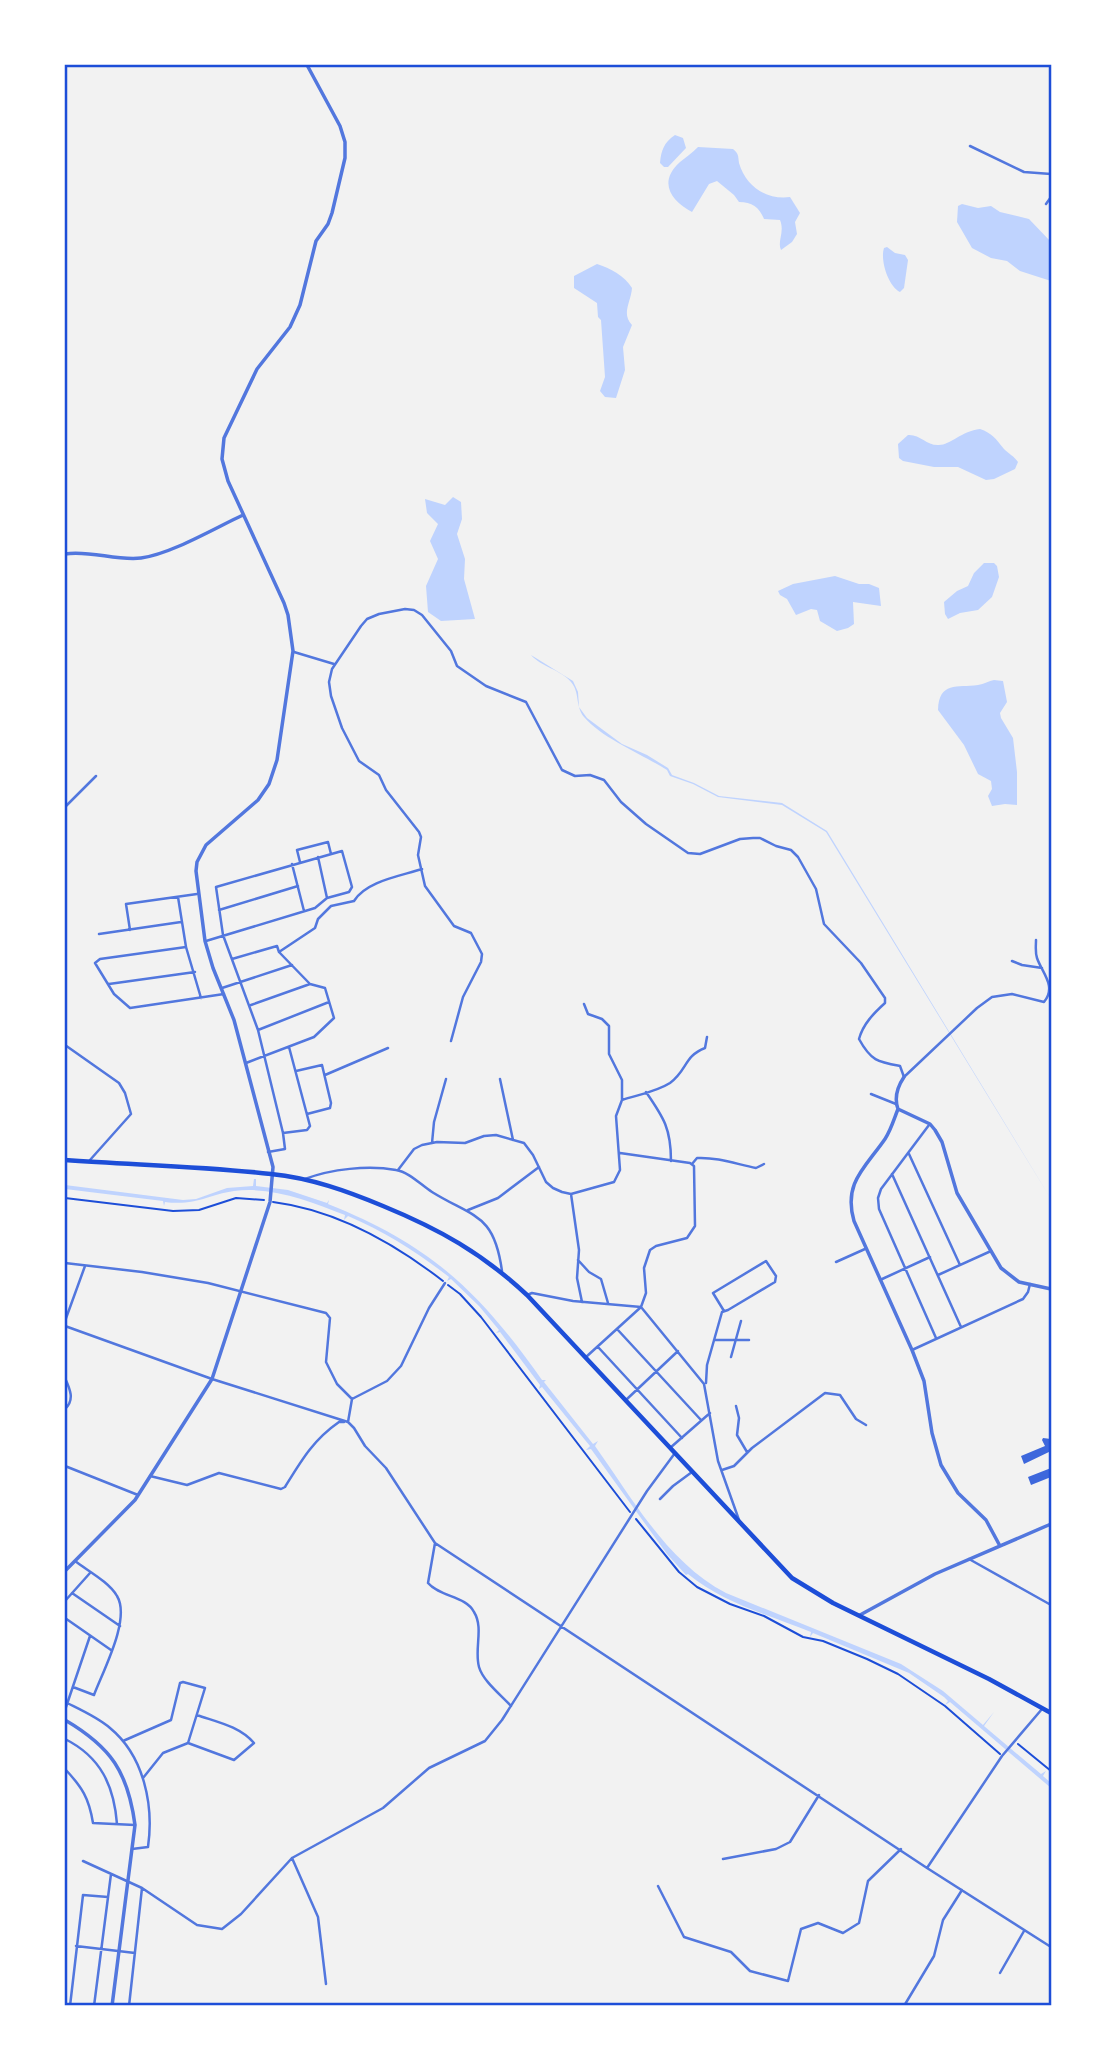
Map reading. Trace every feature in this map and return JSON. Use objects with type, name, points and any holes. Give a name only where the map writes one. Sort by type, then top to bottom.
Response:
[{"type":"main road","points":[[65,1160],[273,1174],[338,1188],[454,1238],[502,1271],[527,1295],[792,1578],[812,1592],[1051,1713]]},
{"type":"street","points":[[65,1571],[138,1495],[212,1379],[270,1202],[273,1174],[234,1020],[205,941],[197,894],[197,862],[206,845],[258,800],[272,778],[293,651],[284,603],[224,469],[221,449],[257,369],[290,327],[300,305],[314,249],[332,213],[345,158],[345,142],[340,125],[307,65]]},
{"type":"street","points":[[970,146],[1024,172],[1051,174]]},
{"type":"street","points":[[1046,204],[1051,197]]},
{"type":"street","points":[[65,554],[141,558],[169,549],[243,515]]},
{"type":"street","points":[[450,1041],[463,996],[481,962],[482,954],[471,933],[454,926],[425,886],[418,855],[421,837],[419,832],[386,790],[379,775],[359,761],[342,728],[329,681],[334,664],[367,619],[394,611],[414,610],[422,615],[452,651],[457,666],[486,686],[526,702],[562,770],[575,776],[590,775],[604,780],[621,802],[646,824],[687,852],[700,854],[740,839],[753,838],[760,838],[791,850],[798,857],[816,889],[824,924],[861,963],[885,998],[884,1005],[873,1013],[859,1039],[881,1064],[900,1066],[904,1077]]},
{"type":"street","points":[[293,651],[334,664]]},
{"type":"street","points":[[65,807],[96,776]]},
{"type":"street","points":[[300,862],[297,850],[328,842],[331,853]]},
{"type":"street","points":[[205,941],[223,935],[315,908],[327,898],[349,892],[352,887],[342,851],[216,887],[223,935],[258,1030],[283,1133],[285,1149],[268,1152]]},
{"type":"street","points":[[318,857],[327,898]]},
{"type":"street","points":[[292,864],[304,911]]},
{"type":"street","points":[[279,952],[315,928],[318,919],[331,906],[354,901],[359,892],[422,869]]},
{"type":"street","points":[[219,910],[298,886]]},
{"type":"street","points":[[130,930],[126,904],[197,894]]},
{"type":"street","points":[[178,897],[186,947],[201,998]]},
{"type":"street","points":[[99,934],[181,922]]},
{"type":"street","points":[[1000,1546],[986,1520],[958,1493],[942,1465],[932,1433],[924,1381],[850,1209],[853,1186],[858,1175],[887,1136],[897,1106],[899,1084],[904,1077],[992,997],[1012,994],[1044,1002],[1049,994],[1048,977],[1037,957],[1036,940]]},
{"type":"street","points":[[231,959],[277,946],[279,952],[310,984],[325,988],[334,1018],[319,1034],[246,1063]]},
{"type":"street","points":[[186,947],[100,959],[95,963],[114,994],[130,1008],[223,995]]},
{"type":"street","points":[[1012,961],[1042,968]]},
{"type":"street","points":[[221,988],[292,965]]},
{"type":"street","points":[[109,984],[195,972]]},
{"type":"street","points":[[249,1005],[310,984]]},
{"type":"street","points":[[258,1030],[329,1002]]},
{"type":"street","points":[[398,1170],[414,1149],[432,1143],[465,1143],[496,1135],[524,1143],[553,1188],[571,1194],[614,1182],[620,1170],[616,1116],[622,1100],[622,1080],[608,1054],[609,1026],[602,1019],[588,1014],[584,1004]]},
{"type":"street","points":[[622,1100],[670,1083],[682,1070],[692,1052],[705,1048],[707,1037]]},
{"type":"street","points":[[65,1045],[119,1083],[131,1114],[89,1161]]},
{"type":"street","points":[[283,1133],[307,1130],[310,1126],[289,1047]]},
{"type":"street","points":[[325,1075],[388,1048]]},
{"type":"street","points":[[295,1071],[322,1065],[325,1075],[330,1108],[307,1114]]},
{"type":"street","points":[[432,1143],[434,1122],[446,1079]]},
{"type":"street","points":[[500,1079],[513,1140]]},
{"type":"street","points":[[646,1093],[668,1128],[671,1161]]},
{"type":"street","points":[[871,1094],[930,1124],[942,1142],[957,1193],[1001,1268],[1009,1277],[1019,1282],[1051,1290]]},
{"type":"street","points":[[930,1124],[881,1189],[878,1198],[879,1209],[936,1338]]},
{"type":"street","points":[[620,1153],[692,1164]]},
{"type":"street","points":[[909,1154],[960,1265]]},
{"type":"street","points":[[692,1164],[697,1158],[719,1158],[756,1168],[764,1164]]},
{"type":"street","points":[[585,1357],[641,1307],[646,1293],[644,1268],[650,1250],[687,1238],[695,1226],[695,1172],[692,1164]]},
{"type":"street","points":[[468,1210],[498,1198],[539,1167]]},
{"type":"street","points":[[302,1180],[348,1170],[398,1170],[453,1205],[468,1210],[488,1227],[497,1248],[502,1271]]},
{"type":"street","points":[[892,1174],[961,1326]]},
{"type":"street","points":[[571,1194],[579,1251],[576,1273],[582,1302]]},
{"type":"street","points":[[836,1262],[866,1249]]},
{"type":"street","points":[[938,1275],[991,1251]]},
{"type":"street","points":[[880,1280],[930,1257]]},
{"type":"street","points":[[578,1260],[589,1272],[601,1279],[608,1303]]},
{"type":"street","points":[[705,1388],[707,1365],[724,1311],[775,1282],[776,1276],[766,1261],[713,1293],[724,1311]]},
{"type":"street","points":[[65,1264],[142,1272],[243,1290],[326,1313],[330,1318],[326,1362],[337,1384],[352,1399]]},
{"type":"street","points":[[65,1321],[85,1266]]},
{"type":"street","points":[[352,1399],[387,1381],[401,1366],[429,1308],[445,1283]]},
{"type":"street","points":[[912,1350],[1023,1299],[1030,1284]]},
{"type":"street","points":[[527,1295],[532,1293],[582,1302],[641,1307],[700,1377],[705,1388],[715,1447],[738,1514],[738,1522]]},
{"type":"street","points":[[731,1357],[741,1321]]},
{"type":"street","points":[[65,1326],[212,1379],[348,1422],[365,1446],[386,1468],[435,1543],[1051,1947]]},
{"type":"street","points":[[617,1329],[701,1420]]},
{"type":"street","points":[[714,1340],[750,1340]]},
{"type":"street","points":[[598,1347],[682,1438]]},
{"type":"street","points":[[625,1400],[678,1351]]},
{"type":"street","points":[[65,1378],[71,1392],[69,1405],[65,1409]]},
{"type":"street","points":[[722,1470],[734,1466],[825,1392],[840,1395],[856,1419],[866,1425]]},
{"type":"street","points":[[348,1422],[352,1399]]},
{"type":"street","points":[[736,1406],[739,1418],[737,1435],[748,1453]]},
{"type":"street","points":[[670,1448],[710,1413]]},
{"type":"street","points":[[150,1476],[187,1485],[219,1474],[281,1489],[285,1487],[314,1442],[339,1422],[348,1422]]},
{"type":"street","points":[[83,1861],[142,1888],[197,1926],[219,1930],[241,1914],[292,1858],[383,1808],[429,1768],[485,1741],[511,1706],[675,1453]]},
{"type":"street","points":[[65,1466],[138,1495]]},
{"type":"street","points":[[660,1499],[692,1472]]},
{"type":"street","points":[[860,1615],[921,1581],[1051,1524]]},
{"type":"street","points":[[435,1543],[428,1583],[441,1593],[470,1605],[479,1622],[479,1666],[483,1675],[511,1706]]},
{"type":"street","points":[[969,1559],[1051,1605]]},
{"type":"street","points":[[73,1687],[94,1695],[120,1626],[122,1613],[116,1594],[75,1561]]},
{"type":"street","points":[[65,1601],[90,1573]]},
{"type":"street","points":[[72,1593],[120,1626]]},
{"type":"street","points":[[65,1618],[111,1650]]},
{"type":"street","points":[[65,1710],[90,1636]]},
{"type":"street","points":[[123,1741],[171,1720],[180,1683],[183,1682],[205,1688],[188,1743]]},
{"type":"street","points":[[67,1703],[109,1727],[123,1741],[143,1779],[151,1814],[148,1847],[132,1849]]},
{"type":"street","points":[[928,1868],[1002,1756],[1042,1709]]},
{"type":"street","points":[[143,1779],[163,1753],[188,1743],[234,1760],[254,1743],[246,1733],[234,1727],[197,1715]]},
{"type":"street","points":[[65,1720],[101,1744],[111,1756],[127,1784],[135,1825],[112,2006]]},
{"type":"street","points":[[65,1739],[92,1759],[110,1784],[117,1824]]},
{"type":"street","points":[[65,1769],[90,1803],[93,1823],[135,1825]]},
{"type":"street","points":[[723,1859],[776,1849],[790,1842],[819,1795]]},
{"type":"street","points":[[658,1886],[684,1937],[731,1952],[750,1970],[789,1981],[801,1929],[818,1923],[843,1933],[859,1923],[868,1881],[901,1849]]},
{"type":"street","points":[[292,1858],[317,1917],[326,1984]]},
{"type":"street","points":[[94,2006],[111,1874]]},
{"type":"street","points":[[130,2006],[142,1888]]},
{"type":"street","points":[[904,2006],[934,1956],[943,1920],[962,1890]]},
{"type":"street","points":[[70,2006],[83,1895],[108,1897]]},
{"type":"street","points":[[1000,1973],[1025,1930]]},
{"type":"street","points":[[76,1946],[135,1953]]},
{"type":"path","points":[[65,1198],[173,1211],[199,1210],[236,1198],[270,1202],[308,1208],[364,1231],[402,1251],[465,1299],[481,1317],[679,1572],[697,1587],[730,1604],[898,1674],[945,1706],[1002,1756]]},
{"type":"path","points":[[1014,1741],[1051,1771]]},
{"type":"water","points":[[675,135],[683,138],[686,148],[668,167],[664,167],[660,163],[662,151]]},
{"type":"water","points":[[698,147],[733,149],[742,171],[752,185],[766,194],[790,197],[800,213],[795,222],[797,234],[792,242],[781,250],[780,220],[764,219],[754,206],[739,202],[717,181],[709,184],[692,212],[673,197],[668,184],[669,177],[680,162]]},
{"type":"water","points":[[962,204],[978,208],[991,206],[1000,212],[1029,219],[1051,242],[1051,281],[1020,271],[1007,261],[991,258],[972,248],[957,222],[958,206]]},
{"type":"water","points":[[887,247],[895,253],[905,255],[908,260],[904,288],[900,292],[886,272],[883,253]]},
{"type":"water","points":[[597,264],[617,273],[632,288],[627,317],[632,325],[623,347],[625,370],[616,398],[605,397],[600,391],[605,377],[601,320],[598,317],[597,303],[574,288],[574,276]]},
{"type":"water","points":[[980,429],[988,432],[1018,462],[1015,469],[986,480],[958,467],[934,467],[899,458],[898,444],[908,435],[939,445]]},
{"type":"water","points":[[453,497],[461,502],[462,519],[457,534],[465,559],[464,579],[475,619],[441,621],[428,612],[426,586],[438,559],[430,541],[438,524],[427,513],[425,499],[445,505]]},
{"type":"water","points":[[984,563],[994,563],[997,566],[999,577],[992,597],[978,610],[960,613],[948,619],[944,602],[968,586],[974,573]]},
{"type":"water","points":[[835,576],[879,588],[881,606],[853,602],[854,624],[837,631],[820,621],[817,610],[811,609],[796,615],[787,599],[778,591],[793,584]]},
{"type":"water","points":[[563,675],[573,681],[578,692],[579,706],[576,690]]},
{"type":"water","points":[[994,680],[1003,681],[1007,702],[1000,713],[1013,738],[1017,805],[992,806],[988,796],[992,789],[991,781],[978,774],[964,745],[938,710],[939,701],[946,690]]},
{"type":"water","points":[[579,707],[587,718],[622,744],[668,768],[672,775],[719,796],[782,803],[827,831],[1051,1199],[826,832],[782,805],[718,797],[670,776],[667,770],[601,732],[584,717]]},
{"type":"water","points":[[254,1179],[256,1186],[288,1190],[327,1203],[329,1200],[328,1204],[396,1236],[450,1274],[474,1296],[542,1380],[546,1380],[544,1382],[593,1444],[598,1441],[595,1446],[653,1528],[686,1565],[705,1580],[726,1593],[901,1664],[943,1691],[983,1725],[994,1712],[984,1726],[1041,1774],[1046,1771],[1043,1776],[1051,1783],[1051,1788],[950,1702],[945,1705],[948,1701],[944,1697],[909,1673],[813,1633],[810,1637],[811,1632],[731,1601],[686,1575],[667,1554],[591,1449],[586,1450],[590,1446],[542,1387],[539,1389],[540,1385],[500,1332],[496,1333],[499,1330],[479,1306],[451,1279],[447,1281],[449,1277],[400,1243],[348,1216],[344,1220],[345,1215],[277,1193],[234,1191],[193,1201],[165,1202],[164,1206],[163,1201],[65,1189],[65,1185],[183,1200],[196,1199],[227,1188],[253,1186]]},
{"type":"building","points":[[1043,1438],[1051,1439],[1051,1451],[1024,1464],[1021,1456],[1045,1446]]},
{"type":"building","points":[[1051,1468],[1051,1477],[1031,1485],[1028,1477]]}]
